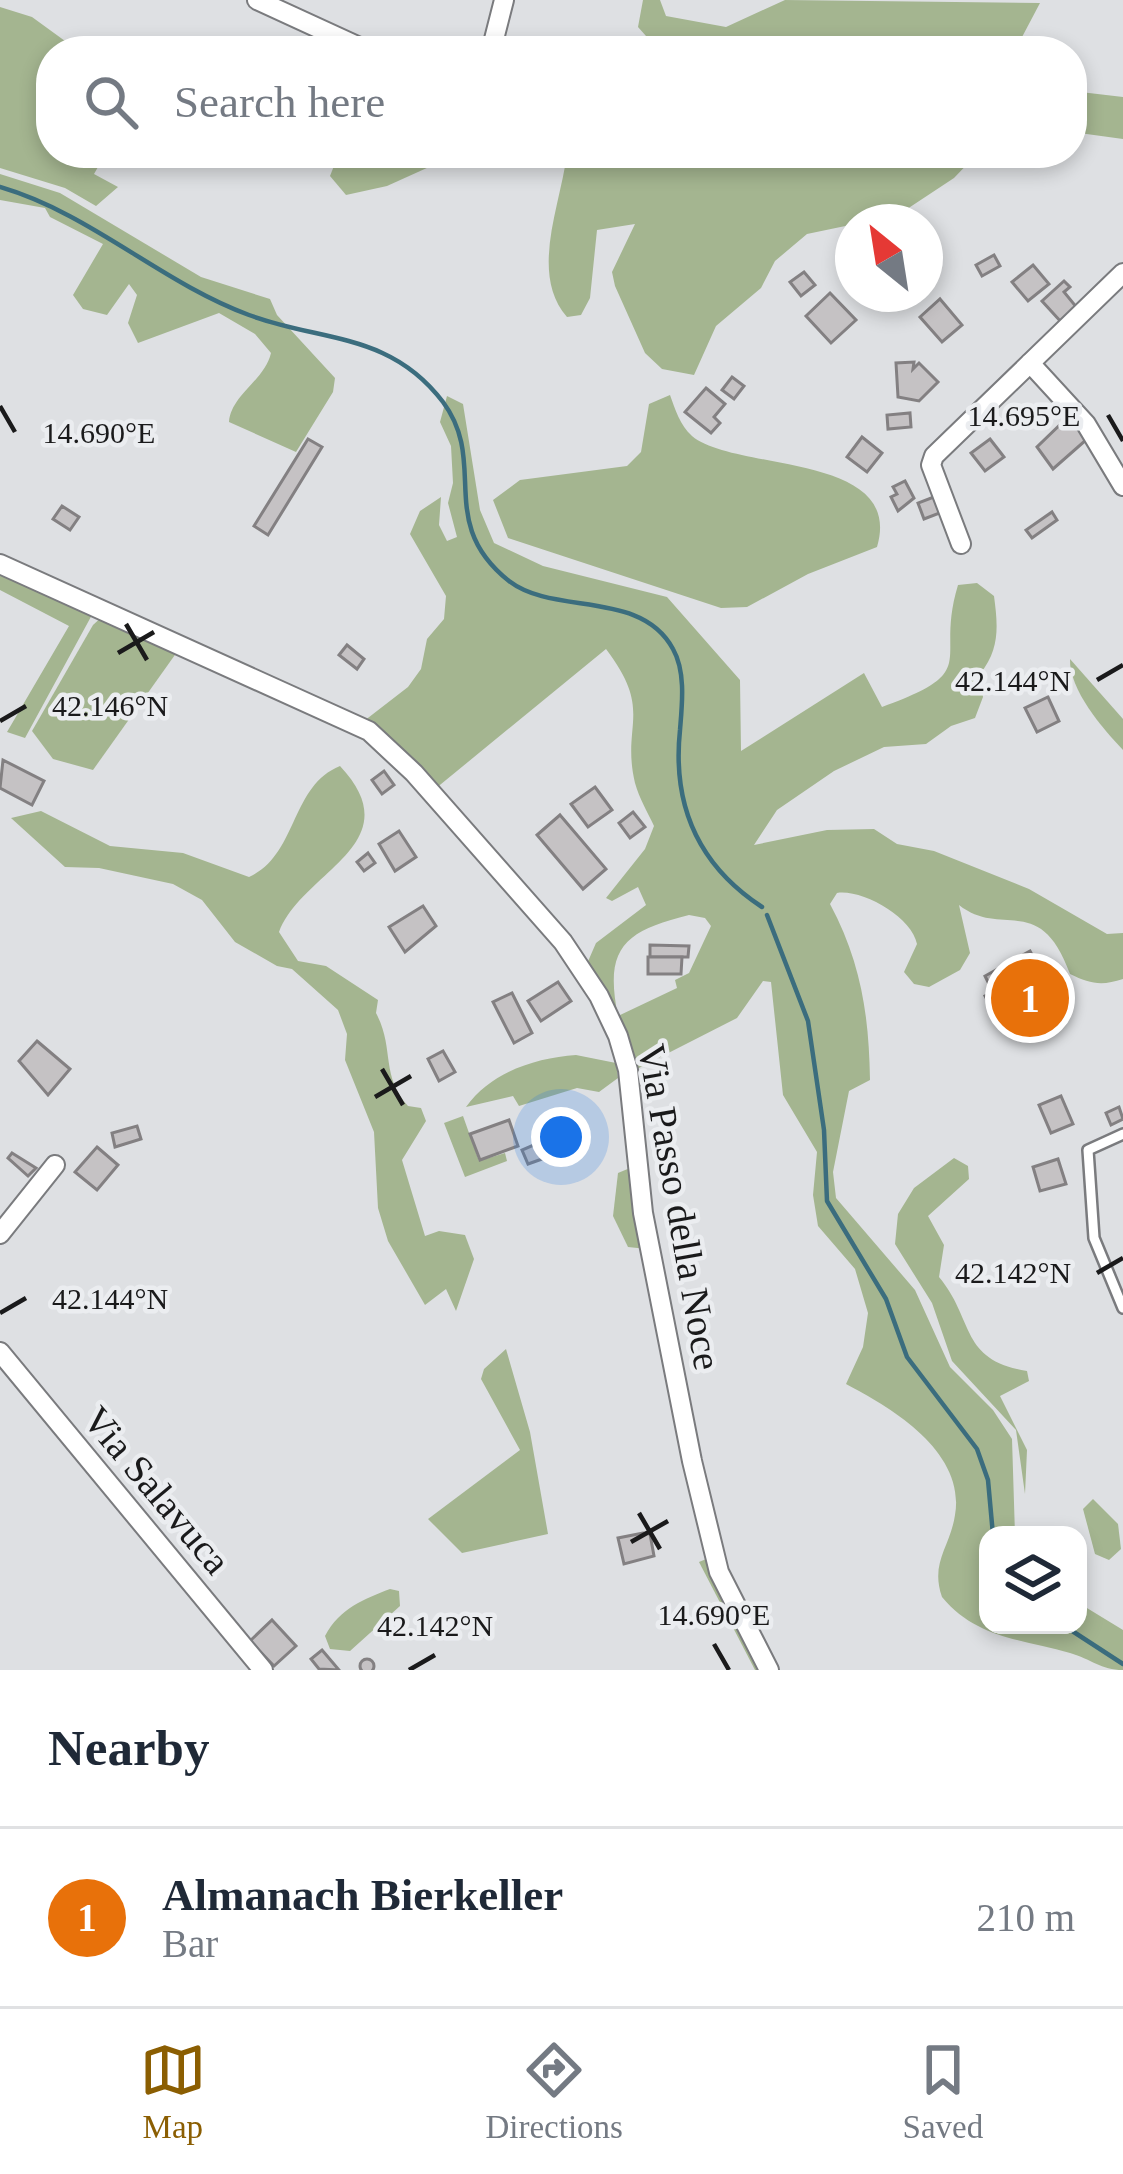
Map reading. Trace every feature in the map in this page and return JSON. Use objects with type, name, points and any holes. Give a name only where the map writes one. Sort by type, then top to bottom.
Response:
[{"type":"street","points":[[257,0],[335,36]]},
{"type":"street","points":[[495,36],[504,0]]},
{"type":"street","points":[[961,544],[931,465],[934,456],[1123,273]]},
{"type":"street","points":[[1030,363],[1086,424],[1123,487]]},
{"type":"street","name":"Via Passo della Noce","points":[[0,564],[369,731],[414,772],[563,942],[599,995],[623,1053],[643,1213],[692,1461],[719,1572],[769,1670]]},
{"type":"street","points":[[0,1234],[55,1166]]},
{"type":"street","name":"Via Salavuca","points":[[0,1352],[263,1670]]},
{"type":"lane","points":[[1123,1135],[1088,1150],[1094,1238],[1123,1308]]},
{"type":"green space","points":[[643,0],[660,0],[666,16],[726,27],[785,0],[1040,3],[1023,36],[646,36],[638,27]]},
{"type":"green space","points":[[0,7],[32,17],[58,36],[36,36],[36,168],[97,168],[94,174],[118,187],[96,206],[65,188],[0,168]]},
{"type":"green space","points":[[1087,93],[1123,97],[1123,139],[1087,134]]},
{"type":"green space","points":[[333,168],[427,168],[387,186],[346,195],[330,176]]},
{"type":"green space","points":[[564,168],[964,168],[915,204],[835,204],[835,228],[807,234],[775,261],[761,288],[716,326],[694,375],[662,369],[645,353],[615,286],[612,272],[635,224],[597,230],[590,298],[581,315],[567,317],[556,299],[549,259]]},
{"type":"green space","points":[[0,174],[60,193],[201,277],[270,299],[277,315],[335,378],[333,392],[296,452],[229,422],[271,353],[255,334],[219,313],[138,343],[128,323],[137,295],[129,284],[107,315],[83,309],[73,295],[103,244],[50,217],[45,208],[0,200]]},
{"type":"green space","points":[[670,395],[688,432],[713,447],[811,469],[866,495],[879,516],[877,547],[808,574],[747,607],[721,608],[508,538],[493,500],[520,480],[627,466],[641,452],[649,404]]},
{"type":"green space","points":[[447,396],[463,404],[480,510],[494,543],[543,566],[667,597],[740,680],[741,751],[864,673],[882,707],[934,683],[949,662],[958,585],[977,583],[994,596],[996,637],[980,674],[983,697],[975,718],[951,726],[926,744],[884,747],[834,771],[777,810],[754,845],[827,830],[874,829],[897,844],[934,851],[1029,889],[1107,934],[1123,933],[1123,979],[1096,983],[1070,974],[1046,933],[1033,925],[975,914],[959,905],[970,953],[960,970],[929,987],[914,984],[904,972],[917,944],[896,915],[872,900],[847,893],[837,893],[830,904],[861,989],[870,1080],[849,1091],[833,1172],[836,1198],[915,1290],[950,1367],[993,1410],[1012,1439],[1015,1526],[979,1526],[979,1626],[942,1597],[939,1585],[940,1564],[955,1515],[949,1471],[904,1419],[846,1384],[863,1347],[868,1313],[855,1269],[818,1226],[813,1195],[817,1152],[783,1095],[771,982],[763,981],[737,1018],[635,1070],[586,966],[596,943],[646,905],[638,887],[612,901],[606,898],[645,849],[654,826],[635,783],[629,688],[606,649],[435,789],[364,721],[408,687],[421,669],[427,639],[444,619],[446,596],[410,534],[420,511],[441,497],[439,525],[447,541],[457,537],[448,503],[453,483],[451,446],[440,422]],"holes":[[[689,915],[705,918],[711,926],[689,973],[675,980],[677,988],[618,1016],[614,993],[617,958],[634,936]]]},
{"type":"green space","points":[[0,569],[93,613],[25,738],[7,732],[69,626],[0,590]]},
{"type":"green space","points":[[104,615],[177,652],[93,770],[53,759],[32,731],[93,625]]},
{"type":"green space","points":[[1070,659],[1123,719],[1123,750],[1081,696]]},
{"type":"green space","points":[[340,766],[359,793],[364,816],[359,837],[291,911],[279,932],[298,961],[326,966],[378,1000],[376,1013],[394,1083],[408,1106],[421,1108],[426,1121],[402,1160],[425,1236],[439,1231],[465,1235],[474,1259],[456,1311],[446,1289],[425,1305],[388,1241],[378,1208],[374,1132],[345,1060],[347,1034],[338,1010],[292,969],[277,966],[235,942],[202,900],[173,884],[99,868],[65,867],[11,818],[41,811],[110,846],[183,853],[249,877],[277,853],[312,789]]},
{"type":"green space","points":[[576,1055],[616,1063],[618,1078],[599,1092],[577,1088],[519,1106],[513,1096],[466,1107],[488,1085],[515,1069]]},
{"type":"green space","points":[[463,1116],[479,1161],[505,1153],[507,1161],[465,1177],[444,1123]]},
{"type":"green space","points":[[954,1158],[968,1166],[969,1179],[928,1216],[944,1245],[939,1277],[979,1348],[1005,1366],[1027,1371],[1029,1381],[1000,1396],[1027,1450],[1025,1494],[1016,1430],[952,1361],[932,1303],[895,1244],[898,1214],[914,1188]]},
{"type":"green space","points":[[630,1168],[647,1249],[628,1247],[613,1216],[618,1173]]},
{"type":"green space","points":[[506,1349],[530,1432],[548,1534],[462,1553],[428,1519],[520,1450],[481,1379],[484,1369]]},
{"type":"green space","points":[[1093,1499],[1118,1524],[1121,1549],[1109,1560],[1095,1554],[1083,1509]]},
{"type":"green space","points":[[711,1557],[764,1670],[755,1670],[699,1562]]},
{"type":"green space","points":[[390,1589],[399,1591],[400,1606],[350,1651],[330,1649],[325,1636],[345,1611]]},
{"type":"green space","points":[[1087,1608],[1123,1630],[1123,1670],[1108,1668],[1000,1634],[1087,1634]]},
{"type":"building","points":[[994,255],[1000,266],[982,276],[976,265]]},
{"type":"building","points":[[1033,265],[1049,284],[1028,301],[1012,282]]},
{"type":"building","points":[[804,272],[815,285],[801,296],[790,282]]},
{"type":"building","points":[[1064,281],[1070,287],[1064,292],[1078,309],[1062,323],[1042,301]]},
{"type":"building","points":[[830,293],[835,312],[848,312],[856,320],[831,343],[806,316]]},
{"type":"building","points":[[943,303],[962,325],[942,342],[920,317],[926,312],[943,312]]},
{"type":"building","points":[[914,362],[913,369],[919,363],[938,382],[919,401],[898,397],[896,363]]},
{"type":"building","points":[[732,377],[744,386],[734,399],[722,390]]},
{"type":"building","points":[[706,388],[725,404],[714,417],[720,423],[711,433],[685,412]]},
{"type":"building","points":[[910,413],[911,427],[888,429],[887,415]]},
{"type":"building","points":[[1069,416],[1086,440],[1053,469],[1037,447]]},
{"type":"building","points":[[862,437],[882,453],[867,472],[847,457]]},
{"type":"building","points":[[308,439],[322,447],[268,535],[254,526]]},
{"type":"building","points":[[990,439],[1004,457],[985,471],[971,453]]},
{"type":"building","points":[[905,481],[914,498],[898,511],[891,497],[897,494],[893,487]]},
{"type":"building","points":[[939,495],[945,511],[924,519],[918,503]]},
{"type":"building","points":[[62,506],[79,517],[70,530],[53,519]]},
{"type":"building","points":[[1052,512],[1057,520],[1032,538],[1026,530]]},
{"type":"building","points":[[347,645],[364,659],[357,669],[339,655]]},
{"type":"building","points":[[1048,697],[1059,721],[1037,732],[1025,708]]},
{"type":"building","points":[[3,760],[44,781],[32,805],[0,788]]},
{"type":"building","points":[[384,771],[394,785],[382,794],[372,780]]},
{"type":"building","points":[[595,787],[612,810],[588,827],[571,804]]},
{"type":"building","points":[[633,812],[645,827],[630,838],[619,823]]},
{"type":"building","points":[[560,815],[606,869],[583,889],[537,835]]},
{"type":"building","points":[[399,831],[416,857],[395,871],[379,844]]},
{"type":"building","points":[[368,853],[375,863],[364,871],[357,862]]},
{"type":"building","points":[[423,906],[436,926],[405,952],[389,927]]},
{"type":"building","points":[[650,945],[689,946],[688,957],[650,957]]},
{"type":"building","points":[[1030,951],[1043,976],[1004,997],[1016,1021],[1002,1028],[985,996],[993,992],[985,976]]},
{"type":"building","points":[[648,957],[682,957],[681,974],[648,974]]},
{"type":"building","points":[[1043,976],[1056,999],[1016,1021],[1004,997]]},
{"type":"building","points":[[558,982],[571,1001],[541,1021],[528,1001]]},
{"type":"building","points":[[512,993],[532,1033],[514,1043],[493,1002]]},
{"type":"building","points":[[37,1041],[70,1069],[48,1095],[19,1061]]},
{"type":"building","points":[[443,1051],[455,1072],[439,1081],[428,1059]]},
{"type":"building","points":[[1061,1096],[1073,1124],[1051,1133],[1039,1105]]},
{"type":"building","points":[[1119,1107],[1123,1119],[1111,1125],[1106,1113]]},
{"type":"building","points":[[509,1120],[518,1146],[480,1160],[470,1134]]},
{"type":"building","points":[[137,1126],[141,1139],[115,1147],[112,1133]]},
{"type":"building","points":[[536,1144],[542,1159],[528,1164],[522,1150]]},
{"type":"building","points":[[97,1147],[118,1165],[97,1190],[75,1172]]},
{"type":"building","points":[[12,1153],[36,1168],[28,1176],[8,1158]]},
{"type":"building","points":[[1058,1159],[1066,1184],[1040,1191],[1033,1167]]},
{"type":"building","points":[[650,1534],[654,1556],[624,1564],[618,1538]]},
{"type":"building","points":[[272,1620],[296,1646],[274,1666],[250,1641]]},
{"type":"building","points":[[322,1650],[339,1670],[319,1669],[311,1659]]},
{"type":"building","points":[[362,1661],[372,1661],[372,1670],[362,1670]]},
{"type":"waterway","points":[[0,187],[65,214],[217,301],[276,324],[378,351],[422,379],[456,425],[468,515],[487,559],[528,592],[640,618],[659,630],[673,649],[681,678],[679,758],[686,808],[706,853],[762,907]]},
{"type":"waterway","points":[[767,915],[808,1021],[824,1130],[827,1201],[886,1299],[907,1357],[977,1449],[988,1480],[992,1526]]},
{"type":"waterway","points":[[1077,1634],[1123,1664]]},
{"type":"place","name":"Almanach Bierkeller","points":[[1030,998]]}]
